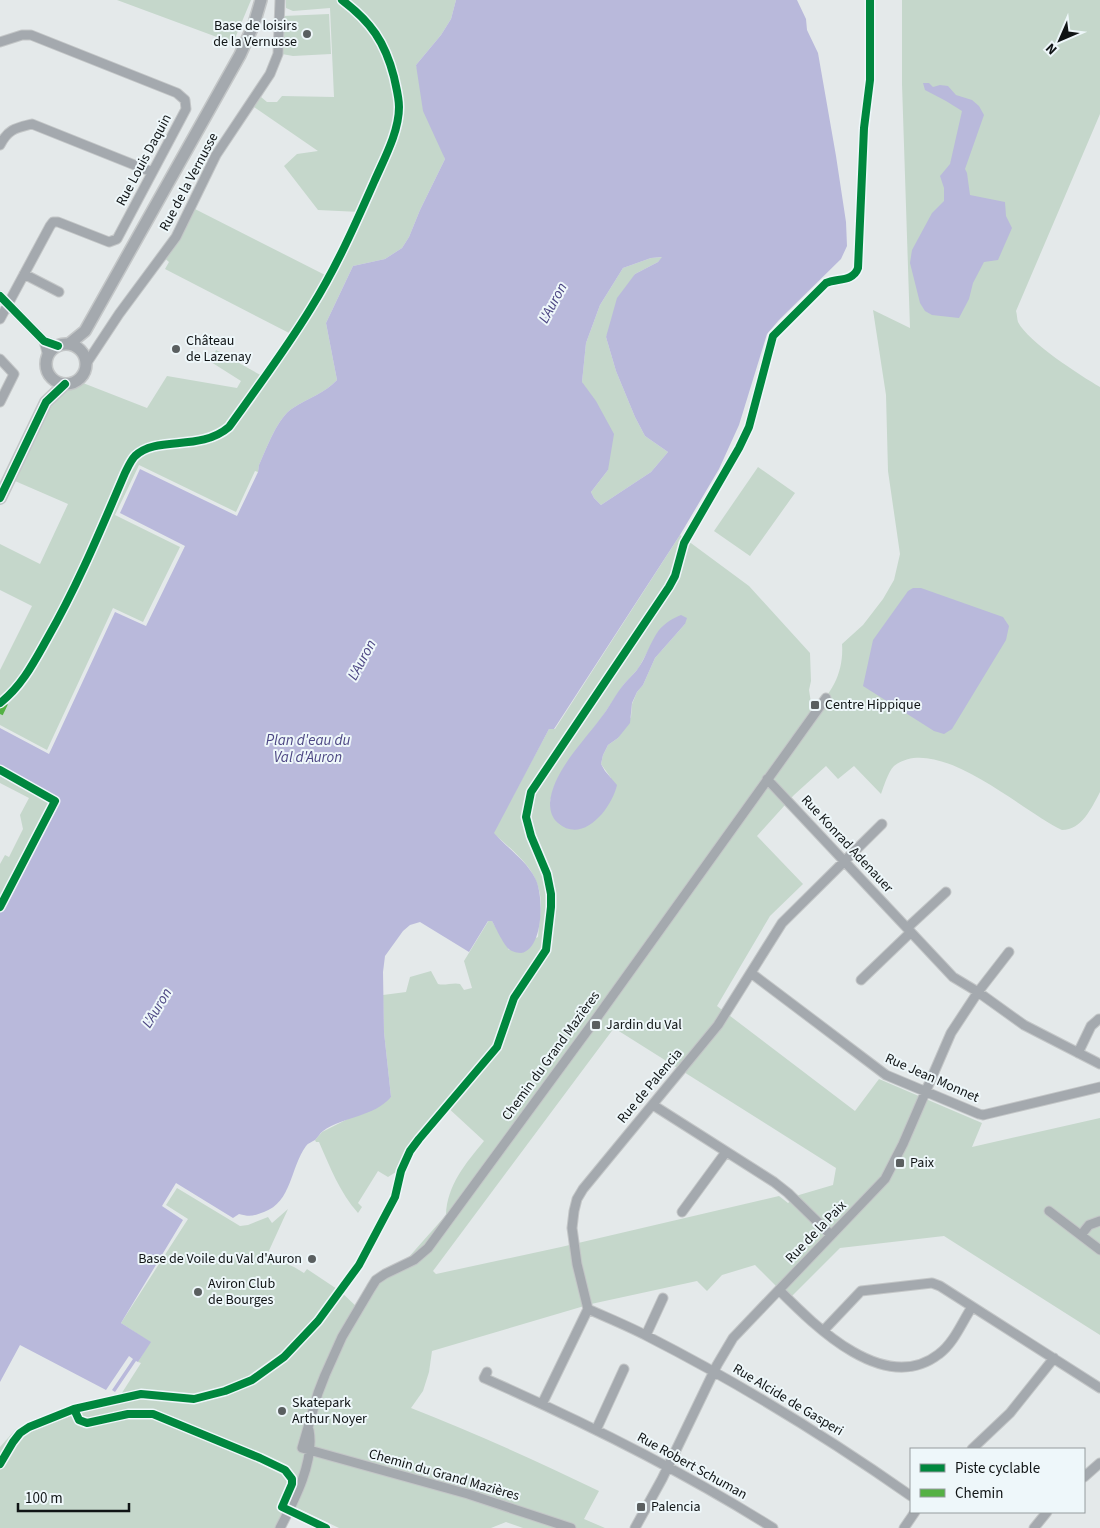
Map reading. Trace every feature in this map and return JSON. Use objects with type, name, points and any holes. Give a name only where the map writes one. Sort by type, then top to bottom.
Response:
[{"type":"street","points":[[50,377],[57,382],[72,384],[84,374],[85,358],[82,344],[85,331],[240,55],[261,0]]},
{"type":"street","name":"Rue de la Vernusse","points":[[85,358],[176,237],[216,155],[270,74],[278,54],[280,0]]},
{"type":"street","name":"Rue Louis Daquin","points":[[0,42],[22,35],[31,36],[177,93],[185,100],[186,110],[117,239],[109,242],[54,222],[50,226],[0,319]]},
{"type":"street","points":[[0,144],[9,131],[32,124],[152,172]]},
{"type":"street","points":[[24,274],[59,292]]},
{"type":"street","points":[[0,296],[44,341],[48,356]]},
{"type":"street","points":[[0,498],[46,402],[50,377],[46,366],[48,356],[52,350],[64,345],[85,331]]},
{"type":"street","points":[[44,341],[76,346],[85,358]]},
{"type":"street","points":[[0,359],[14,374],[0,402]]},
{"type":"street","points":[[46,402],[65,384]]},
{"type":"street","name":"Chemin du Grand Mazières","points":[[571,1528],[468,1494],[302,1448],[318,1393],[342,1337],[376,1280],[414,1260],[428,1248],[826,698]]},
{"type":"street","name":"Rue Konrad Adenauer","points":[[768,779],[953,977],[978,992],[1024,1025],[1100,1064]]},
{"type":"street","name":"Rue de Palencia","points":[[588,1309],[577,1264],[572,1228],[576,1205],[586,1185],[718,1025],[782,923],[882,824]]},
{"type":"street","points":[[861,980],[946,892]]},
{"type":"street","name":"Rue de la Paix","points":[[635,1528],[668,1467],[714,1372],[737,1333],[885,1179],[903,1144],[951,1033],[978,992],[1010,952]]},
{"type":"street","name":"Rue Jean Monnet","points":[[751,974],[881,1072],[983,1115],[1100,1087]]},
{"type":"street","points":[[1078,1052],[1091,1026],[1099,1019]]},
{"type":"street","points":[[653,1105],[781,1187],[831,1235]]},
{"type":"street","points":[[682,1212],[726,1152]]},
{"type":"street","points":[[1048,1211],[1100,1250]]},
{"type":"street","points":[[1081,1235],[1089,1225],[1100,1221]]},
{"type":"street","points":[[822,1330],[861,1291],[932,1283],[940,1286],[1100,1388]]},
{"type":"street","points":[[779,1290],[835,1340],[876,1363],[893,1367],[906,1368],[922,1364],[942,1351],[972,1307]]},
{"type":"street","points":[[646,1335],[663,1298]]},
{"type":"street","points":[[542,1404],[588,1309]]},
{"type":"street","name":"Rue Alcide de Gasperi","points":[[588,1309],[646,1335],[774,1406],[857,1458],[910,1495]]},
{"type":"street","points":[[973,1448],[1010,1413],[1054,1358]]},
{"type":"street","points":[[596,1430],[624,1369]]},
{"type":"street","name":"Rue Robert Schuman","points":[[487,1372],[484,1378],[596,1430],[668,1467],[735,1504],[773,1528]]},
{"type":"street","name":"Chemin du Grand Mazières","points":[[280,1528],[306,1468],[310,1451]]},
{"type":"street","points":[[1085,1476],[1100,1463]]},
{"type":"street","points":[[904,1528],[914,1513]]},
{"type":"street","points":[[1034,1528],[1046,1513]]},
{"type":"green space","points":[[117,0],[251,0],[233,43]]},
{"type":"green space","points":[[286,0],[456,0],[451,19],[441,35],[416,65],[445,159],[409,237],[402,248],[385,259],[353,266],[326,323],[337,380],[322,392],[293,408],[282,419],[269,442],[258,472],[255,471],[236,512],[139,465],[115,515],[180,547],[143,622],[113,608],[47,750],[0,725],[0,670],[32,606],[0,590],[0,544],[40,564],[68,504],[15,481],[55,399],[65,390],[83,383],[147,408],[167,376],[237,388],[241,381],[211,362],[216,350],[264,377],[293,335],[165,269],[169,262],[162,256],[191,207],[329,277],[360,212],[318,210],[284,166],[297,154],[318,151],[254,107],[261,97],[267,102],[277,102],[282,96],[334,97],[330,8],[293,11],[286,8]]},
{"type":"green space","points":[[902,0],[1100,0],[1100,114],[1016,311],[1018,322],[1032,339],[1056,358],[1100,387],[1100,792],[1090,811],[1081,822],[1069,829],[1062,830],[980,779],[956,767],[933,759],[912,758],[894,766],[888,775],[881,794],[854,766],[838,779],[826,766],[794,795],[757,836],[803,884],[770,916],[717,1006],[855,1111],[879,1079],[982,1123],[972,1147],[1100,1118],[1100,1335],[944,1236],[840,1248],[789,1299],[755,1265],[722,1275],[707,1291],[697,1281],[591,1304],[432,1351],[429,1372],[423,1391],[411,1408],[459,1427],[599,1491],[584,1519],[605,1528],[523,1528],[506,1522],[491,1528],[339,1528],[297,1508],[290,1507],[280,1528],[0,1528],[0,1447],[16,1429],[51,1413],[64,1413],[118,1399],[141,1363],[138,1362],[150,1342],[121,1323],[188,1219],[166,1205],[177,1188],[240,1226],[268,1217],[272,1223],[288,1209],[267,1255],[304,1273],[307,1269],[340,1291],[358,1308],[371,1288],[400,1267],[446,1215],[447,1204],[454,1184],[464,1166],[484,1141],[445,1105],[414,1141],[399,1170],[388,1177],[378,1171],[358,1203],[362,1207],[358,1213],[331,1170],[319,1142],[315,1140],[322,1132],[391,1097],[384,1032],[383,995],[406,992],[410,977],[431,971],[438,984],[455,983],[460,984],[464,990],[472,988],[464,961],[489,920],[492,921],[509,950],[538,937],[541,901],[536,881],[521,858],[493,833],[549,729],[555,729],[680,535],[749,586],[810,653],[811,681],[809,690],[812,709],[826,697],[836,681],[841,663],[842,644],[863,625],[883,599],[894,580],[900,554],[888,471],[886,395],[873,310],[910,328],[902,84]],"holes":[[[685,624],[655,658],[632,704],[631,717],[618,738],[608,745],[603,755],[601,764],[611,778],[550,802],[554,787],[563,769],[624,684],[638,669],[654,640]],[[614,1028],[836,1168],[833,1185],[799,1195],[788,1203],[779,1196],[436,1274],[433,1271]]]},
{"type":"green space","name":"Base de loisirs de la Vernusse","points":[[329,14],[331,54],[293,56],[282,54],[283,16]]},
{"type":"green space","points":[[663,257],[658,262],[635,274],[606,337],[616,371],[645,436],[668,452],[651,472],[601,505],[591,492],[608,470],[582,382],[586,343],[600,305],[623,268],[651,258]]},
{"type":"green space","points":[[758,467],[795,493],[750,556],[714,531]]},
{"type":"green space","points":[[0,772],[53,801],[0,901],[0,864],[5,855],[9,857],[23,829],[20,815],[29,798],[0,783]]},
{"type":"water","name":"Plan d'eau du Val d'Auron","points":[[456,0],[797,0],[806,19],[807,30],[818,53],[846,222],[847,246],[841,259],[767,334],[739,425],[719,469],[680,535],[554,729],[549,729],[494,833],[527,865],[538,886],[541,908],[540,920],[538,932],[529,949],[521,953],[511,951],[492,921],[488,921],[469,952],[420,922],[410,925],[403,931],[385,956],[383,972],[384,1032],[391,1097],[384,1104],[368,1113],[331,1126],[307,1145],[297,1164],[290,1184],[280,1201],[264,1212],[252,1216],[239,1214],[233,1218],[176,1183],[162,1206],[183,1220],[121,1323],[151,1342],[115,1392],[112,1390],[133,1359],[129,1356],[106,1390],[20,1345],[0,1382],[0,912],[57,800],[0,768],[0,728],[49,754],[115,612],[146,626],[185,546],[120,513],[140,469],[237,516],[258,472],[269,442],[282,419],[293,408],[322,392],[337,380],[326,323],[353,266],[385,259],[402,248],[409,237],[445,159],[423,111],[416,65],[441,35],[451,19]],"holes":[[[662,257],[658,262],[635,274],[617,298],[606,337],[616,371],[645,436],[668,452],[651,472],[601,505],[591,492],[608,470],[614,434],[596,401],[582,382],[586,343],[600,305],[623,268],[651,258]]]},
{"type":"water","points":[[923,83],[929,83],[933,87],[940,85],[948,86],[956,95],[972,100],[979,106],[984,115],[965,169],[970,195],[1005,202],[1006,216],[1012,228],[998,260],[984,262],[959,318],[932,315],[925,311],[920,303],[910,263],[912,250],[932,213],[944,201],[944,188],[940,176],[950,164],[962,111],[925,90]]},
{"type":"water","points":[[913,588],[921,588],[1003,617],[1009,626],[1006,640],[952,729],[944,734],[934,731],[863,686],[873,640],[908,591]]},
{"type":"water","points":[[681,615],[687,618],[685,624],[655,658],[643,685],[632,703],[630,723],[618,738],[608,745],[603,755],[601,764],[617,785],[609,804],[595,821],[586,827],[577,830],[568,829],[556,821],[551,812],[550,803],[556,780],[569,758],[603,715],[621,688],[637,670],[659,630],[669,621]]},
{"type":"marked path","points":[[0,714],[7,699]]},
{"type":"cycle path","points":[[0,703],[15,689],[27,673],[58,619],[79,578],[125,473],[135,456],[155,446],[192,442],[218,435],[229,427],[301,323],[320,293],[345,246],[390,145],[399,107],[394,77],[381,43],[361,16],[342,0]]},
{"type":"cycle path","points":[[0,1464],[20,1433],[29,1427],[74,1409],[141,1394],[194,1399],[225,1391],[252,1380],[284,1357],[318,1321],[359,1265],[395,1197],[401,1171],[410,1151],[497,1047],[514,998],[546,950],[551,894],[547,874],[531,836],[526,817],[531,792],[675,576],[684,543],[739,448],[749,427],[773,336],[826,283],[849,278],[858,268],[864,128],[870,80],[870,0]]},
{"type":"cycle path","points":[[0,296],[44,341],[58,346]]},
{"type":"cycle path","points":[[0,498],[46,402],[65,384]]},
{"type":"cycle path","points":[[0,770],[55,801],[0,907]]},
{"type":"cycle path","points":[[74,1409],[79,1420],[87,1423],[128,1414],[153,1414],[260,1458],[285,1470],[292,1479],[292,1484],[282,1507],[326,1528]]},
{"type":"place","name":"Base de loisirs de la Vernusse","points":[[307,34]]},
{"type":"place","name":"Château de Lazenay","points":[[176,349]]},
{"type":"place","name":"Centre Hippique","points":[[815,705]]},
{"type":"place","name":"Jardin du Val","points":[[596,1025]]},
{"type":"place","name":"Paix","points":[[900,1163]]},
{"type":"place","name":"Base de Voile du Val d'Auron","points":[[312,1259]]},
{"type":"place","name":"Aviron Club de Bourges","points":[[198,1292]]},
{"type":"place","name":"Skatepark Arthur Noyer","points":[[282,1411]]},
{"type":"place","name":"Palencia","points":[[641,1507]]},
{"type":"water label","name":"L'Auron","points":[[553,303]]},
{"type":"water label","name":"L'Auron","points":[[362,660]]},
{"type":"water label","name":"L'Auron","points":[[157,1008]]}]
